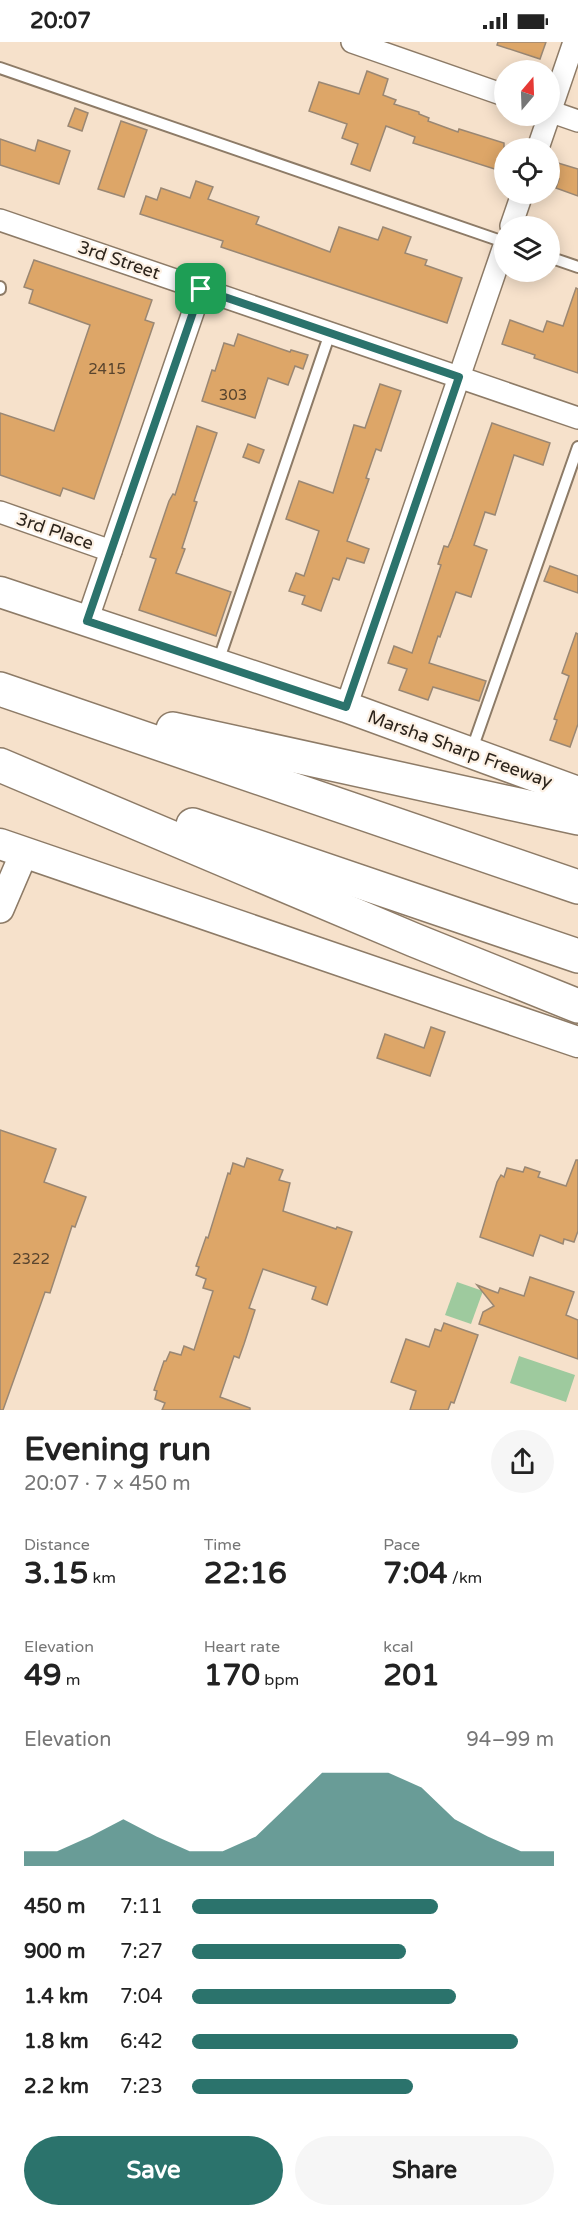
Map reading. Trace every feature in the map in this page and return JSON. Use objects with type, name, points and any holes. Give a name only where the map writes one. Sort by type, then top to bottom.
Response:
[{"type":"highway","points":[[4,691],[578,818]]},
{"type":"highway","points":[[4,691],[578,887]]},
{"type":"highway","points":[[0,763],[578,956]]},
{"type":"highway","points":[[0,763],[414,940],[578,1006]]},
{"type":"main road","name":"Marsha Sharp Freeway","points":[[0,592],[346,707],[578,792]]},
{"type":"main road","points":[[12,849],[578,1042]]},
{"type":"street","points":[[352,42],[494,92]]},
{"type":"street","points":[[560,82],[574,42]]},
{"type":"street","points":[[560,116],[578,121]]},
{"type":"street","name":"3rd Street","points":[[0,220],[578,418]]},
{"type":"street","points":[[346,707],[494,274]]},
{"type":"street","points":[[87,621],[201,289]]},
{"type":"street","name":"3rd Place","points":[[0,512],[111,550]]},
{"type":"street","points":[[0,909],[12,849]]},
{"type":"lane","points":[[0,68],[494,241]]},
{"type":"lane","points":[[560,261],[578,267]]},
{"type":"lane","points":[[217,664],[330,333]]},
{"type":"lane","points":[[471,753],[578,447]]},
{"type":"green space","points":[[457,1282],[483,1291],[471,1324],[445,1315]]},
{"type":"green space","points":[[519,1356],[575,1375],[566,1402],[510,1383]]},
{"type":"building","points":[[498,42],[546,42],[540,59],[497,45]]},
{"type":"building","points":[[367,71],[388,79],[383,95],[396,100],[394,104],[419,112],[429,118],[428,121],[458,132],[459,129],[494,140],[494,169],[413,143],[415,137],[386,126],[370,171],[351,164],[358,144],[342,138],[347,124],[309,111],[319,82],[359,94]]},
{"type":"building","points":[[75,108],[88,113],[82,131],[68,126]]},
{"type":"building","points":[[121,121],[147,130],[124,197],[98,189]]},
{"type":"building","points":[[0,139],[35,151],[38,140],[70,151],[59,184],[0,165]]},
{"type":"building","points":[[560,164],[578,169],[578,196],[560,189]]},
{"type":"building","points":[[196,181],[213,187],[208,199],[259,217],[256,224],[330,252],[339,227],[378,240],[383,227],[411,237],[405,253],[427,260],[425,265],[462,278],[447,323],[221,247],[223,241],[140,214],[146,196],[157,200],[161,188],[190,198]]},
{"type":"building","points":[[34,260],[152,300],[145,320],[154,323],[94,499],[63,488],[60,496],[0,475],[0,413],[54,431],[90,325],[29,303],[33,290],[24,287]]},
{"type":"building","points":[[576,288],[578,289],[578,373],[502,344],[510,320],[543,332],[547,321],[563,326]]},
{"type":"building","points":[[238,334],[290,352],[291,350],[308,355],[303,369],[295,366],[288,385],[268,378],[255,418],[202,401],[224,343],[234,346]]},
{"type":"building","points":[[380,384],[401,391],[381,451],[376,449],[366,478],[369,479],[347,541],[369,549],[364,563],[347,558],[339,580],[333,578],[321,611],[302,604],[305,596],[289,591],[296,573],[304,576],[319,531],[286,519],[299,481],[333,493],[354,425],[365,428]]},
{"type":"building","points":[[492,423],[550,443],[543,465],[514,455],[495,515],[485,512],[474,545],[487,550],[471,597],[456,592],[429,663],[486,681],[479,701],[433,687],[428,700],[399,690],[407,669],[388,663],[394,646],[412,653],[441,565],[438,564],[444,546],[448,547],[452,538]]},
{"type":"building","points":[[197,426],[217,433],[194,501],[197,502],[182,548],[185,549],[176,573],[231,592],[216,636],[139,610],[156,559],[150,557],[169,501],[173,494],[175,495]]},
{"type":"building","points":[[248,444],[264,450],[259,463],[243,457]]},
{"type":"building","points":[[550,566],[578,576],[578,593],[544,581]]},
{"type":"building","points":[[576,633],[578,634],[578,724],[570,747],[550,740],[557,720],[554,719],[569,676],[562,673]]},
{"type":"building","points":[[431,1027],[445,1032],[430,1076],[377,1058],[385,1034],[424,1048]]},
{"type":"building","points":[[0,1130],[56,1149],[44,1182],[86,1197],[75,1227],[72,1226],[50,1293],[45,1292],[3,1410],[0,1410]]},
{"type":"building","points":[[247,1158],[283,1170],[279,1180],[290,1183],[283,1211],[352,1232],[327,1305],[312,1299],[316,1287],[263,1269],[249,1308],[255,1310],[244,1344],[239,1358],[234,1356],[220,1397],[250,1408],[250,1410],[162,1410],[165,1403],[155,1399],[157,1391],[154,1390],[164,1361],[170,1352],[181,1355],[184,1346],[194,1350],[213,1291],[203,1288],[206,1279],[196,1275],[199,1267],[196,1266],[206,1237],[208,1238],[228,1173],[230,1174],[233,1163],[244,1167]]},
{"type":"building","points":[[576,1160],[578,1160],[578,1231],[574,1242],[564,1239],[563,1244],[540,1235],[533,1256],[480,1237],[497,1182],[501,1175],[504,1177],[507,1168],[523,1172],[525,1167],[540,1172],[538,1177],[566,1186]]},
{"type":"building","points":[[530,1277],[574,1292],[566,1315],[578,1320],[578,1359],[479,1324],[483,1312],[494,1306],[477,1285],[498,1293],[500,1288],[524,1296]]},
{"type":"building","points":[[444,1323],[478,1335],[454,1403],[451,1402],[448,1410],[410,1410],[416,1391],[391,1382],[406,1339],[429,1347],[435,1329],[441,1331]]},
{"type":"route","points":[[201,289],[459,377],[346,707],[87,621],[201,289]]}]
